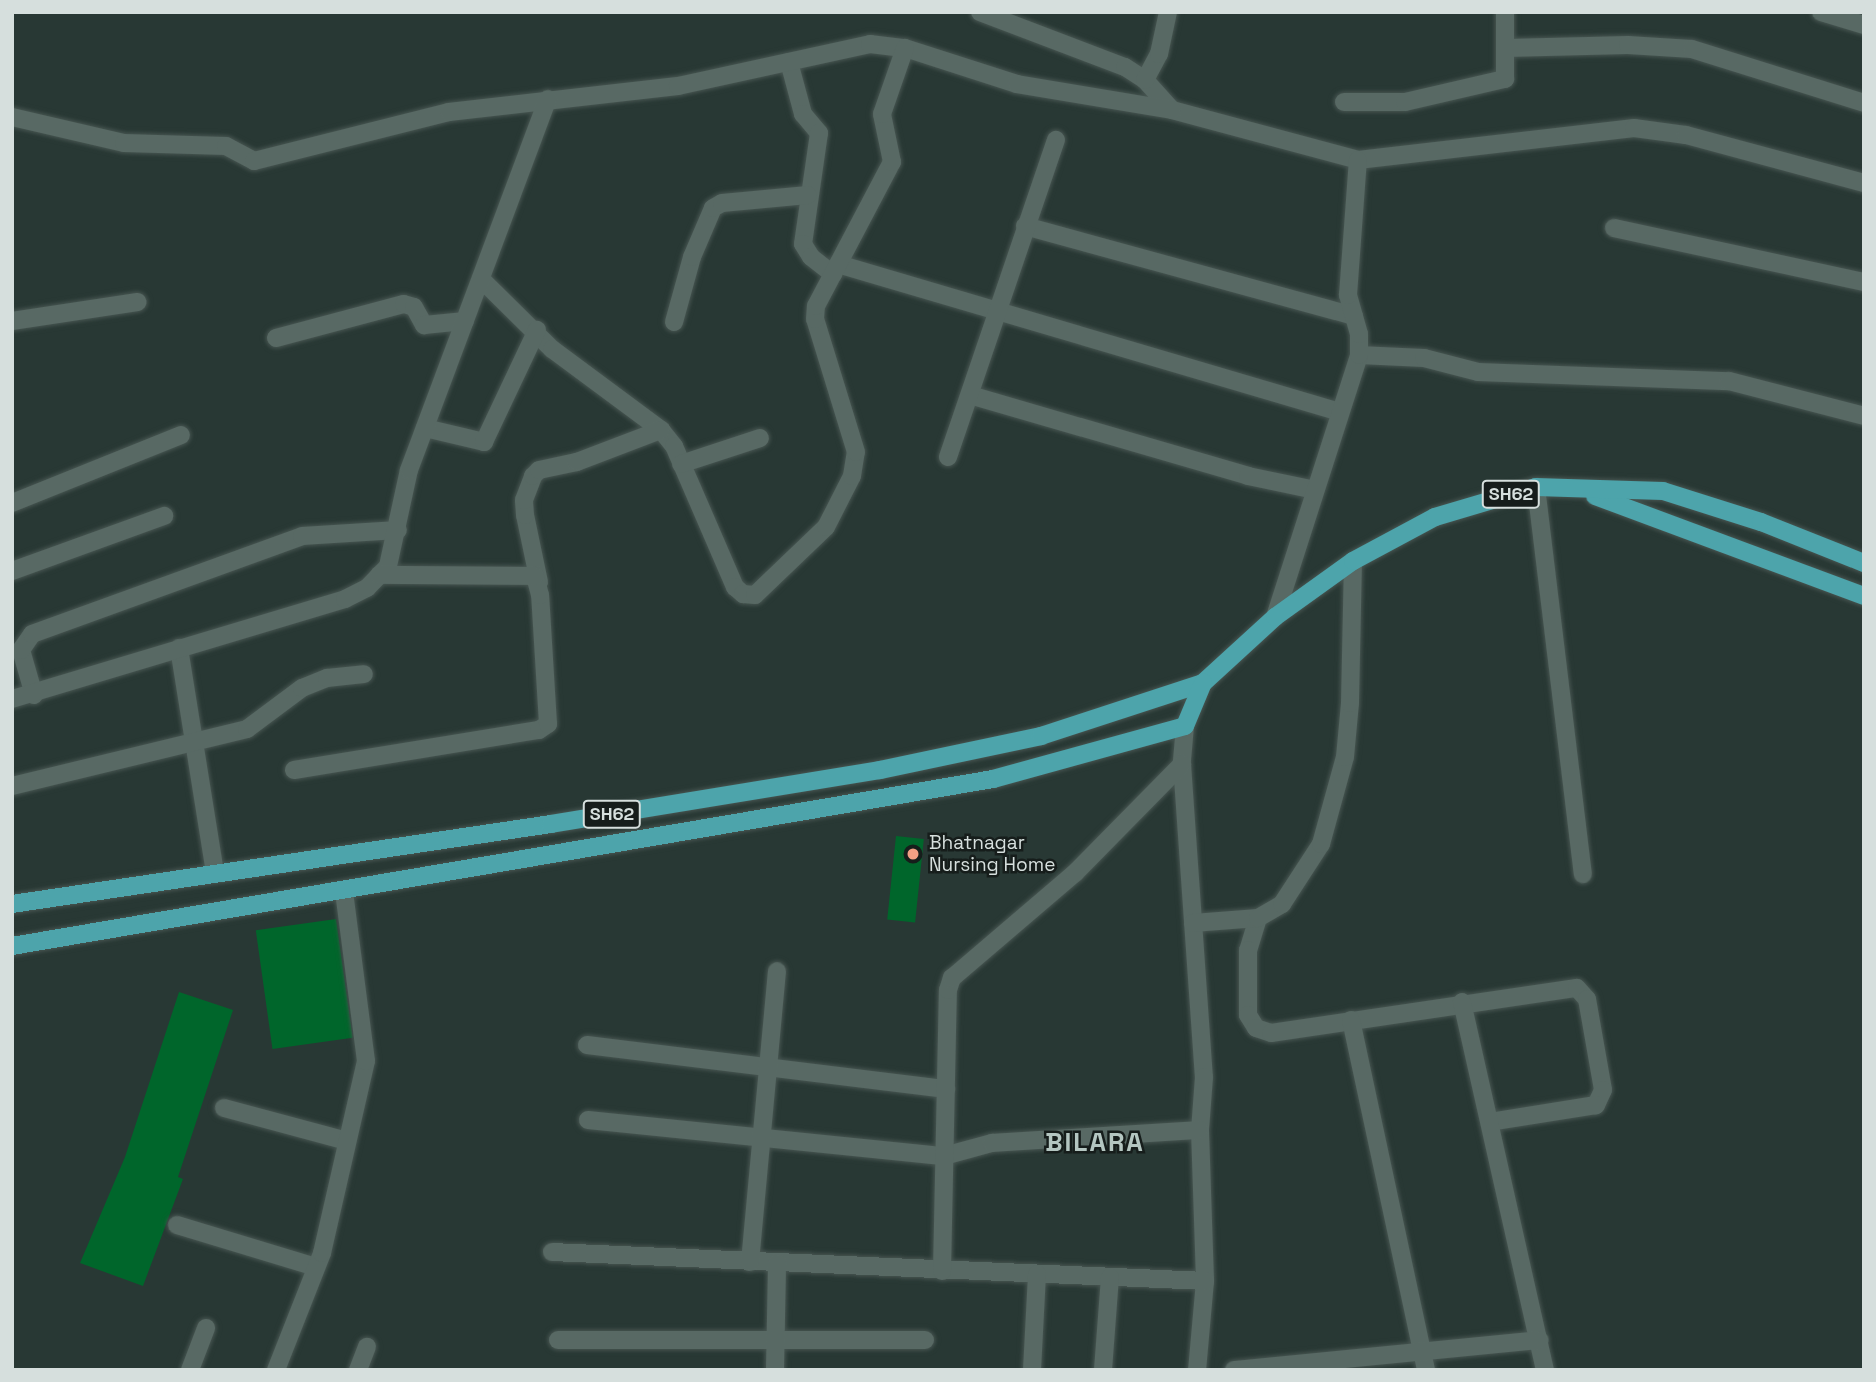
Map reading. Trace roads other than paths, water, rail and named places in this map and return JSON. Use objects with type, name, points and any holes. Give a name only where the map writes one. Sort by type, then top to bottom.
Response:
[{"type":"main road","name":"SH62","points":[[12,904],[880,770],[1041,736],[1203,683],[1275,617],[1353,561],[1435,517],[1536,487],[1582,491],[1663,491],[1761,522],[1864,563]]},
{"type":"main road","points":[[1582,491],[1864,596]]},
{"type":"main road","points":[[12,946],[993,779],[1185,726],[1203,683]]},
{"type":"street","points":[[980,12],[1125,67],[1145,80],[1172,110]]},
{"type":"street","points":[[1145,80],[1159,54],[1168,12]]},
{"type":"street","points":[[1344,102],[1405,102],[1499,82],[1507,71],[1505,12]]},
{"type":"street","points":[[1821,12],[1864,25]]},
{"type":"street","points":[[12,117],[124,143],[226,146],[254,161],[449,112],[678,86],[870,44],[905,48],[1017,84],[1172,110],[1359,160],[1634,128],[1686,135],[1864,183]]},
{"type":"street","points":[[1506,48],[1628,45],[1692,49],[1864,103]]},
{"type":"street","points":[[481,279],[537,330],[552,349],[661,430],[681,464],[735,587],[743,594],[755,595],[826,527],[841,504],[856,452],[815,320],[816,306],[892,162],[882,114],[905,48]]},
{"type":"street","points":[[789,62],[803,114],[819,133],[803,244],[811,257],[835,269],[999,312],[1340,412]]},
{"type":"street","points":[[12,699],[34,695],[179,648],[345,599],[388,566],[409,470],[548,99]]},
{"type":"street","points":[[948,457],[1056,140]]},
{"type":"street","points":[[1275,617],[1359,355],[1354,316],[1348,295],[1359,160]]},
{"type":"street","points":[[674,322],[692,257],[713,208],[722,203],[808,195]]},
{"type":"street","points":[[1025,226],[1354,316]]},
{"type":"street","points":[[1614,228],[1864,282]]},
{"type":"street","points":[[12,321],[138,302]]},
{"type":"street","points":[[276,338],[404,304],[414,307],[424,325],[465,321]]},
{"type":"street","points":[[425,428],[484,442],[537,330]]},
{"type":"street","points":[[1359,355],[1424,358],[1478,372],[1729,381],[1864,416]]},
{"type":"street","points":[[970,395],[1248,476],[1315,490]]},
{"type":"street","points":[[294,770],[539,730],[548,724],[539,582],[524,500],[533,476],[539,470],[577,462],[661,430]]},
{"type":"street","points":[[12,503],[181,435]]},
{"type":"street","points":[[681,464],[760,438]]},
{"type":"street","points":[[1536,487],[1583,874]]},
{"type":"street","points":[[12,571],[164,516]]},
{"type":"street","points":[[34,695],[21,650],[32,634],[302,536],[398,530]]},
{"type":"street","points":[[1193,923],[1258,918],[1282,904],[1321,844],[1345,757],[1353,561]]},
{"type":"street","points":[[379,575],[526,575],[539,582]]},
{"type":"street","points":[[179,648],[215,872]]},
{"type":"street","points":[[12,786],[194,742],[259,723],[302,688],[327,678],[364,674]]},
{"type":"street","points":[[1185,726],[1182,764],[1204,1077],[1200,1130],[1205,1281],[1197,1370]]},
{"type":"street","points":[[943,1271],[948,990],[952,978],[1074,873],[1182,764]]},
{"type":"street","points":[[276,1370],[316,1267],[366,1061],[344,891]]},
{"type":"street","points":[[1258,918],[1248,950],[1248,1015],[1256,1028],[1271,1033],[1462,1002],[1577,988],[1587,999],[1603,1090],[1596,1105],[1490,1122]]},
{"type":"street","points":[[750,1262],[777,971]]},
{"type":"street","points":[[1462,1002],[1545,1370]]},
{"type":"street","points":[[1351,1020],[1424,1362]]},
{"type":"street","points":[[587,1045],[767,1071],[946,1089]]},
{"type":"street","points":[[223,1108],[347,1141]]},
{"type":"street","points":[[588,1120],[944,1156],[992,1143],[1200,1130]]},
{"type":"street","points":[[177,1225],[316,1267]]},
{"type":"street","points":[[552,1252],[1205,1281]]},
{"type":"street","points":[[775,1370],[777,1263]]},
{"type":"street","points":[[1032,1370],[1037,1274]]},
{"type":"street","points":[[1103,1370],[1110,1277]]},
{"type":"street","points":[[190,1370],[206,1328]]},
{"type":"street","points":[[558,1340],[925,1340]]},
{"type":"street","points":[[1234,1370],[1424,1362],[1540,1340]]},
{"type":"street","points":[[358,1370],[367,1347]]},
{"type":"place","name":"Bhatnagar Nursing Home","points":[[913,854]]},
{"type":"district","name":"BILARA","points":[[1095,1143]]}]
